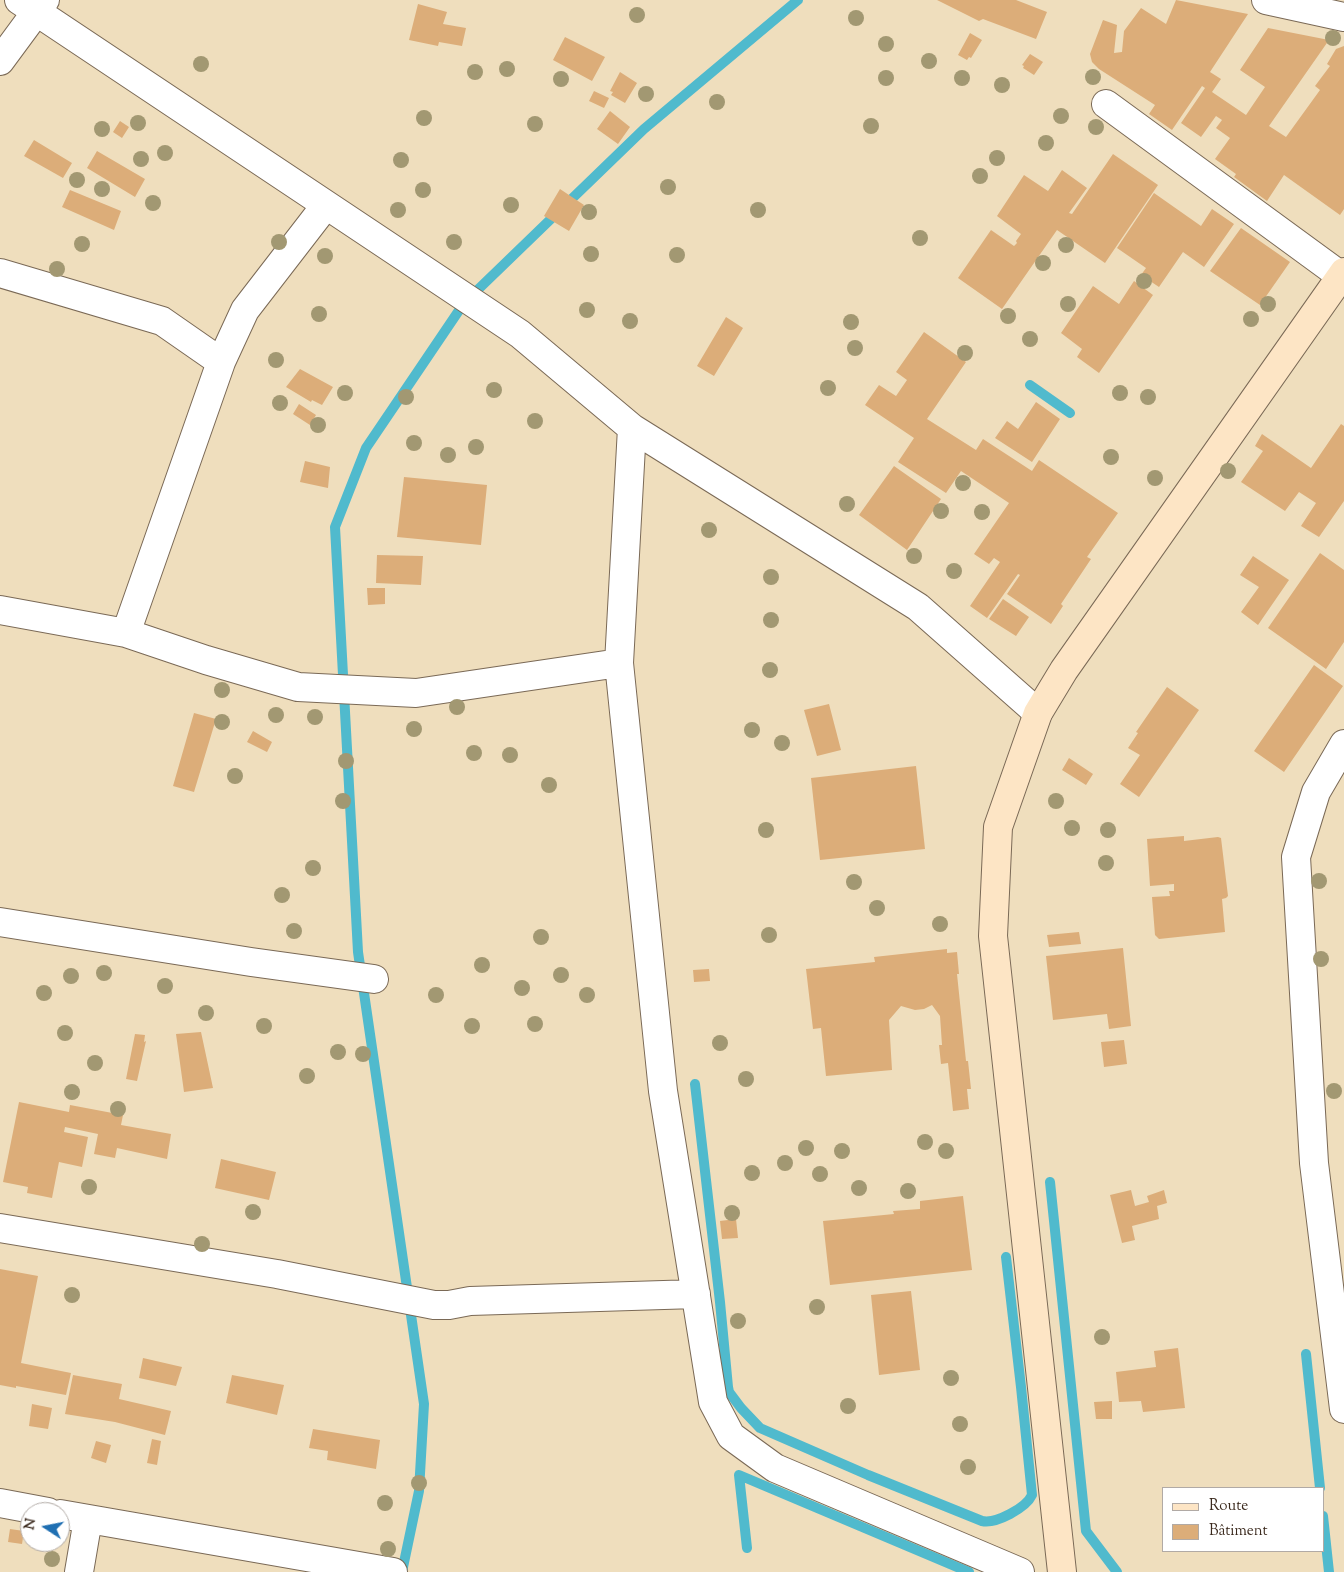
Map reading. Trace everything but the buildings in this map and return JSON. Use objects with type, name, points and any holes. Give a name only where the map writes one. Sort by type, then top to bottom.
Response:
[{"type":"main road","points":[[1062,1572],[993,936],[998,827],[1038,713],[1064,670],[1343,274]]},
{"type":"street","points":[[1266,0],[1344,16]]},
{"type":"street","points":[[0,61],[33,4],[326,205],[520,334],[632,428],[918,607],[1038,713]]},
{"type":"street","points":[[1106,104],[1343,274]]},
{"type":"street","points":[[126,633],[221,362],[245,310],[326,205]]},
{"type":"street","points":[[0,273],[162,321],[221,362]]},
{"type":"street","points":[[632,428],[619,663],[663,1091],[713,1402],[732,1436],[775,1468],[1020,1572]]},
{"type":"street","points":[[0,610],[126,633],[206,660],[298,687],[416,693],[619,663]]},
{"type":"street","points":[[1344,744],[1316,792],[1296,857],[1314,1163],[1344,1409]]},
{"type":"street","points":[[0,922],[251,962],[374,979]]},
{"type":"street","points":[[0,1228],[277,1274],[434,1305],[449,1306],[470,1301],[696,1294]]},
{"type":"street","points":[[0,1504],[20,1507]]},
{"type":"street","points":[[70,1516],[393,1572]]},
{"type":"street","points":[[79,1572],[88,1519]]},
{"type":"waterway","points":[[402,1572],[419,1491],[424,1404],[358,952],[335,527],[366,448],[464,303],[644,129],[798,0]]},
{"type":"waterway","points":[[1030,385],[1070,413]]},
{"type":"waterway","points":[[695,1084],[728,1387],[729,1392],[741,1408],[760,1428],[868,1475],[982,1521],[1002,1518],[1017,1510],[1032,1495],[1006,1257]]},
{"type":"waterway","points":[[1050,1182],[1086,1531],[1117,1572]]},
{"type":"waterway","points":[[1306,1354],[1320,1487]]},
{"type":"waterway","points":[[747,1548],[739,1475],[969,1572]]},
{"type":"waterway","points":[[1324,1525],[1329,1572]]}]
